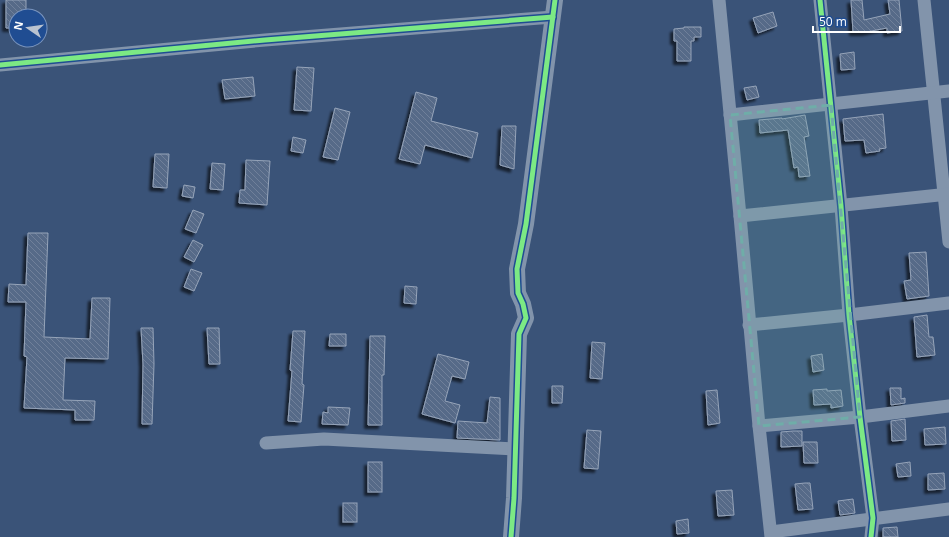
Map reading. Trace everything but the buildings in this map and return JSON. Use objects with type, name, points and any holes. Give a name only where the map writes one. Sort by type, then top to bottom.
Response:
[{"type":"street","points":[[511,537],[514,498],[519,334],[526,318],[524,304],[518,293],[517,269],[526,224],[555,0]]},
{"type":"street","points":[[724,0],[719,0],[749,325],[771,534],[873,518],[949,509]]},
{"type":"street","points":[[820,0],[841,206],[849,316],[873,518],[871,537]]},
{"type":"street","points":[[924,0],[947,194],[949,242]]},
{"type":"street","points":[[0,65],[265,40],[553,17]]},
{"type":"street","points":[[730,115],[949,91]]},
{"type":"street","points":[[740,216],[947,194]]},
{"type":"street","points":[[749,325],[849,316],[949,303]]},
{"type":"street","points":[[759,426],[860,417],[949,406]]},
{"type":"street","points":[[266,443],[324,439],[515,449]]},
{"type":"highlighted area","points":[[831,105],[860,417],[759,426],[730,115]]},
{"type":"cycle path","points":[[511,537],[514,498],[519,334],[526,318],[523,304],[518,293],[517,269],[526,224],[555,0]]},
{"type":"cycle path","points":[[820,0],[841,206],[849,315],[873,518],[871,537]]},
{"type":"cycle path","points":[[0,65],[265,40],[553,17]]}]
